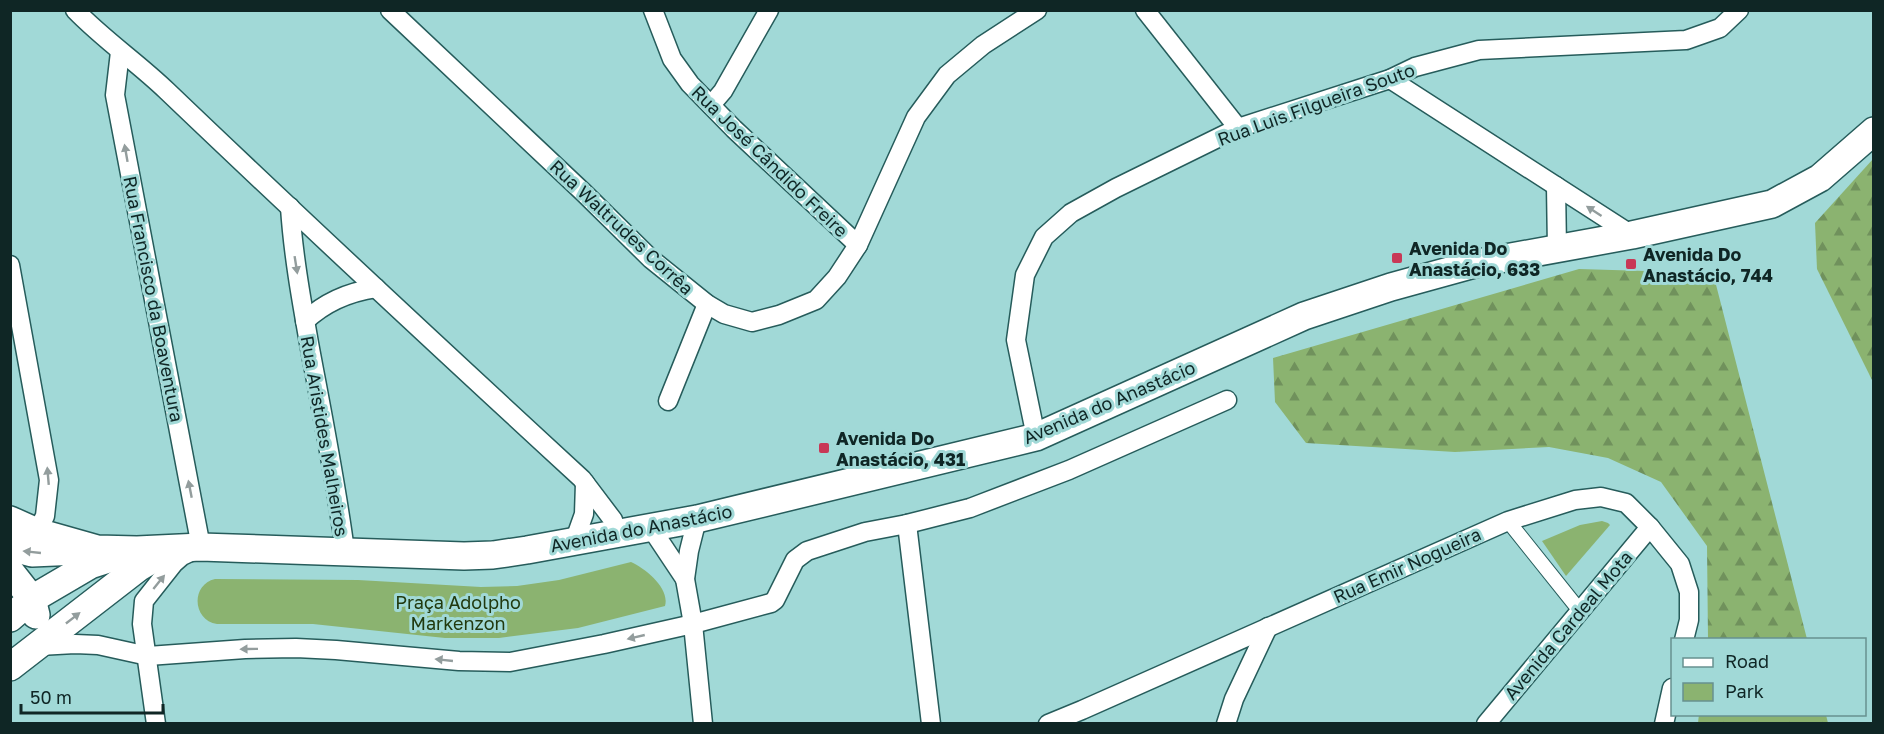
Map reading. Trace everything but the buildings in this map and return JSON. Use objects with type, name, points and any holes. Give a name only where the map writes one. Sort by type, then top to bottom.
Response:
[{"type":"main road","name":"Avenida do Anastácio","points":[[10,520],[37,532],[97,549],[201,547],[419,555],[493,555],[697,519],[1036,437],[1304,316],[1391,286],[1478,263],[1632,236],[1772,204],[1820,178],[1874,131]]},
{"type":"main road","points":[[10,547],[32,554],[97,549]]},
{"type":"main road","points":[[10,667],[138,568],[174,547]]},
{"type":"main road","points":[[17,607],[90,564],[137,550]]},
{"type":"main road","points":[[10,571],[17,607],[38,620],[37,646]]},
{"type":"street","points":[[75,10],[88,19],[120,52],[145,70],[252,173],[585,483],[613,520],[618,534]]},
{"type":"street","name":"Rua Waltrudes Corrêa","points":[[390,10],[584,192],[651,259],[707,304],[724,314],[752,322],[779,315],[816,300],[837,277],[858,245],[916,117],[947,75],[983,45],[1037,10]]},
{"type":"street","name":"Rua José Cândido Freire","points":[[653,10],[672,59],[690,84],[734,129],[858,245]]},
{"type":"street","points":[[711,105],[723,90],[769,10]]},
{"type":"street","points":[[1145,10],[1239,128]]},
{"type":"street","name":"Rua Luis Filgueira Souto","points":[[1036,437],[1016,340],[1025,275],[1044,237],[1071,213],[1116,188],[1239,128],[1390,79],[1415,68],[1479,50],[1686,40],[1720,28],[1739,10]]},
{"type":"street","name":"Rua Francisco da Boaventura","points":[[120,52],[115,95],[201,547]]},
{"type":"street","points":[[1390,79],[1632,236]]},
{"type":"street","points":[[1556,186],[1557,249]]},
{"type":"street","name":"Rua Aristides Malheiros","points":[[290,207],[292,239],[305,321],[338,494],[345,551]]},
{"type":"street","points":[[10,265],[49,480],[45,516],[37,532]]},
{"type":"street","name":"Rua Aristides Malheiros","points":[[305,321],[328,303],[376,288]]},
{"type":"street","points":[[668,401],[707,304]]},
{"type":"street","points":[[37,646],[98,645],[148,656],[296,648],[459,662],[510,662],[604,644],[771,603],[775,600],[795,560],[807,551],[866,532],[969,508],[1034,484],[1227,400]]},
{"type":"street","points":[[574,542],[584,514],[585,483]]},
{"type":"street","name":"Rua Emir Nogueira","points":[[1048,723],[1508,521],[1575,500],[1601,497],[1626,503],[1650,527],[1680,564],[1689,592],[1689,620],[1684,638]]},
{"type":"street","points":[[697,519],[685,579],[693,624],[703,723]]},
{"type":"street","points":[[1508,521],[1580,611]]},
{"type":"street","points":[[907,524],[931,723]]},
{"type":"street","name":"Avenida Cardeal Mota","points":[[1486,723],[1650,527]]},
{"type":"street","points":[[651,528],[685,579]]},
{"type":"street","points":[[156,723],[142,624],[144,602],[174,563],[182,556],[201,547]]},
{"type":"street","points":[[1226,723],[1234,699],[1268,627]]},
{"type":"street","points":[[1664,723],[1671,692]]},
{"type":"green space","points":[[1873,159],[1873,382],[1817,269],[1815,223]]},
{"type":"green space","points":[[1579,269],[1713,273],[1807,638],[1708,638],[1707,546],[1661,482],[1608,458],[1549,447],[1455,452],[1306,443],[1275,402],[1273,358]]},
{"type":"green space","points":[[1602,521],[1610,525],[1566,576],[1542,541],[1580,525]]},
{"type":"green space","name":"Praça Adolpho Markenzon","points":[[631,562],[656,580],[664,593],[665,606],[578,628],[499,638],[445,638],[313,624],[217,624],[203,617],[198,603],[201,588],[215,579],[358,580],[481,587],[517,586],[559,580]]},
{"type":"green space","points":[[1699,716],[1826,716],[1828,723],[1698,723]]},
{"type":"place","name":"Avenida Do Anastácio, 633","points":[[1397,258]]},
{"type":"place","name":"Avenida Do Anastácio, 744","points":[[1631,264]]},
{"type":"place","name":"Avenida Do Anastácio, 431","points":[[824,448]]}]
